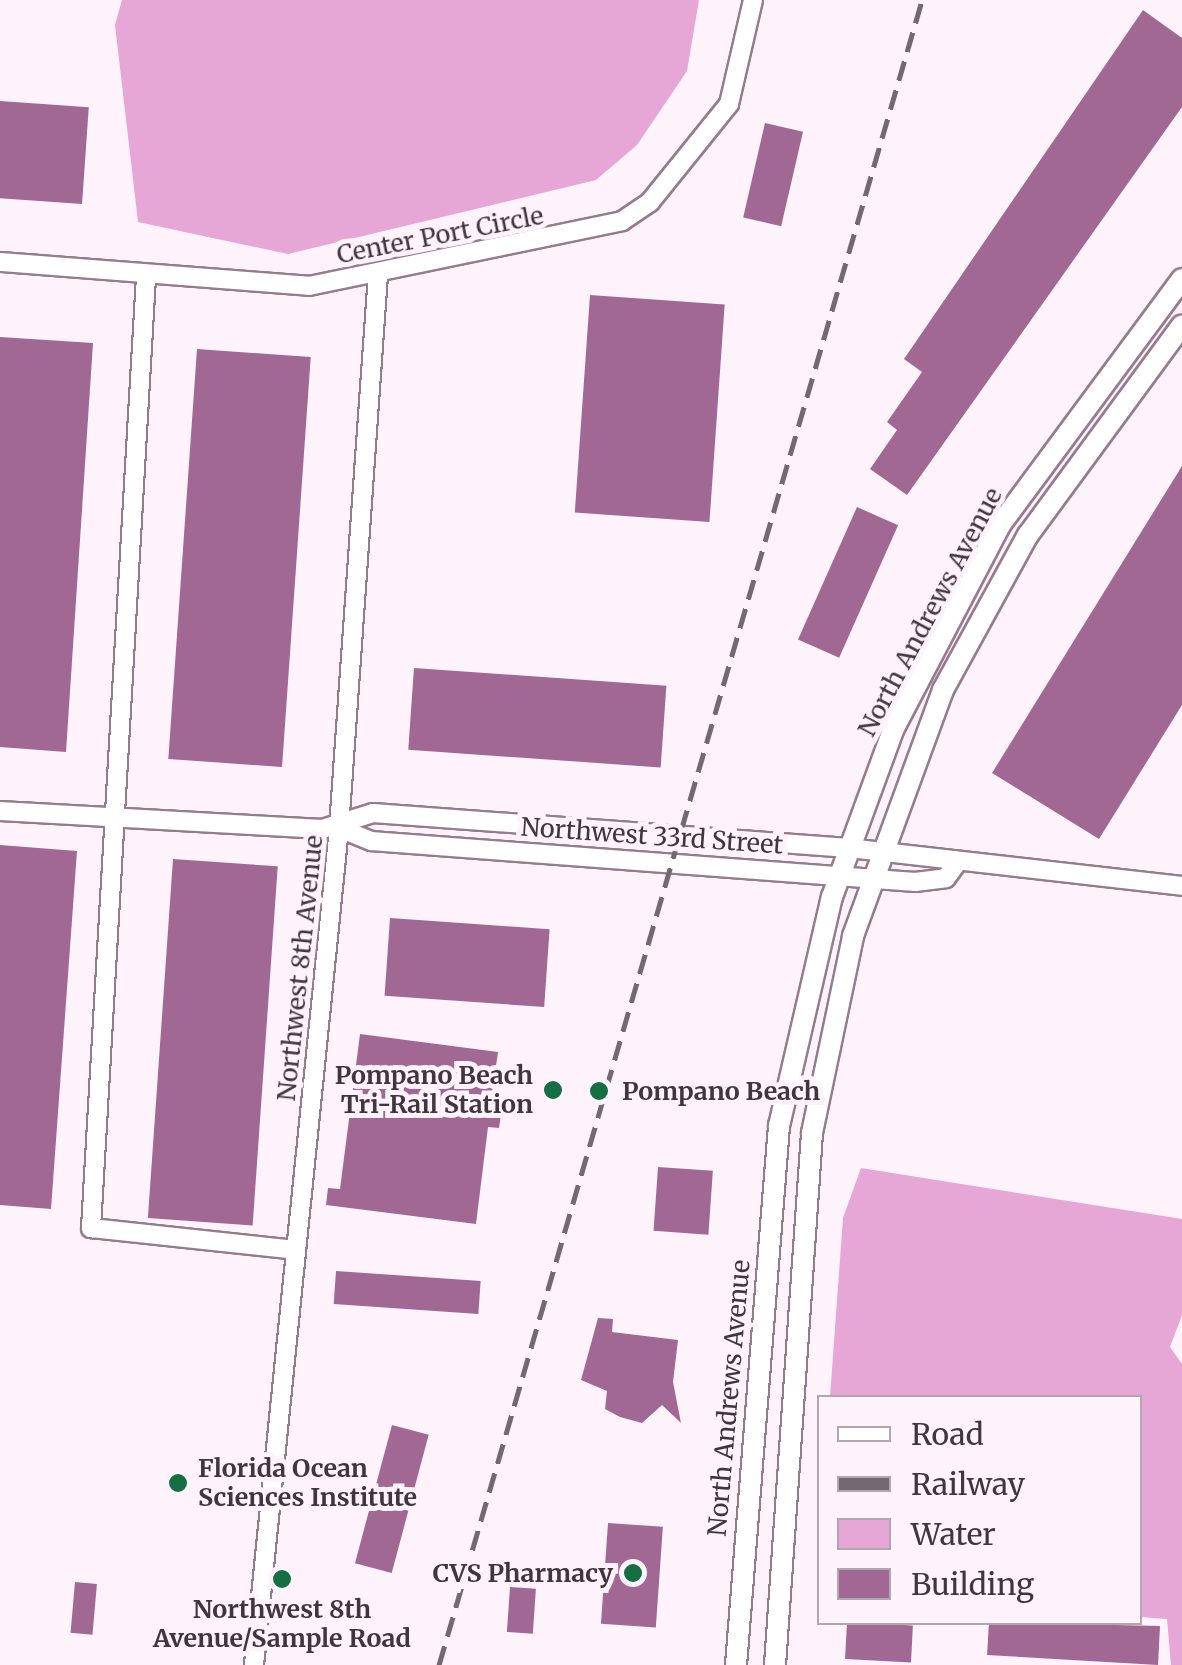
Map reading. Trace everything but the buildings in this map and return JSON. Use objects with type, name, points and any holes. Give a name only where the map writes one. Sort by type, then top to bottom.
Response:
[{"type":"street","name":"Center Port Circle","points":[[0,262],[309,286],[588,232],[650,202],[728,104],[753,0]]},
{"type":"street","name":"Northwest 8th Avenue","points":[[254,1665],[339,828],[378,274]]},
{"type":"street","points":[[146,276],[90,1228],[296,1250]]},
{"type":"street","name":"North Andrews Avenue","points":[[736,1665],[780,1126],[840,874],[893,730],[1000,525],[1182,280]]},
{"type":"street","name":"North Andrews Avenue","points":[[775,1665],[812,1133],[875,868],[943,690],[1028,535],[1182,325]]},
{"type":"street","name":"Northwest 33rd Street","points":[[0,810],[115,820],[339,828],[371,841],[840,874],[875,868],[946,878],[956,864],[1182,886]]},
{"type":"street","name":"Northwest 33rd Street","points":[[339,828],[373,813],[849,848],[875,868]]},
{"type":"water","points":[[122,0],[699,0],[687,71],[637,145],[596,180],[288,254],[138,222],[115,25]]},
{"type":"water","points":[[861,1168],[1182,1219],[1182,1315],[1170,1347],[1182,1364],[1182,1665],[1171,1665],[1167,1619],[1142,1617],[1142,1395],[830,1395],[843,1218]]},
{"type":"railway","points":[[439,1665],[922,0]]},
{"type":"place","name":"Pompano Beach Tri-Rail Station","points":[[553,1090]]},
{"type":"place","name":"Pompano Beach","points":[[599,1091]]},
{"type":"place","name":"Florida Ocean Sciences Institute","points":[[178,1483]]},
{"type":"place","name":"CVS Pharmacy","points":[[633,1573]]},
{"type":"place","name":"Northwest 8th Avenue/Sample Road","points":[[282,1579]]}]
